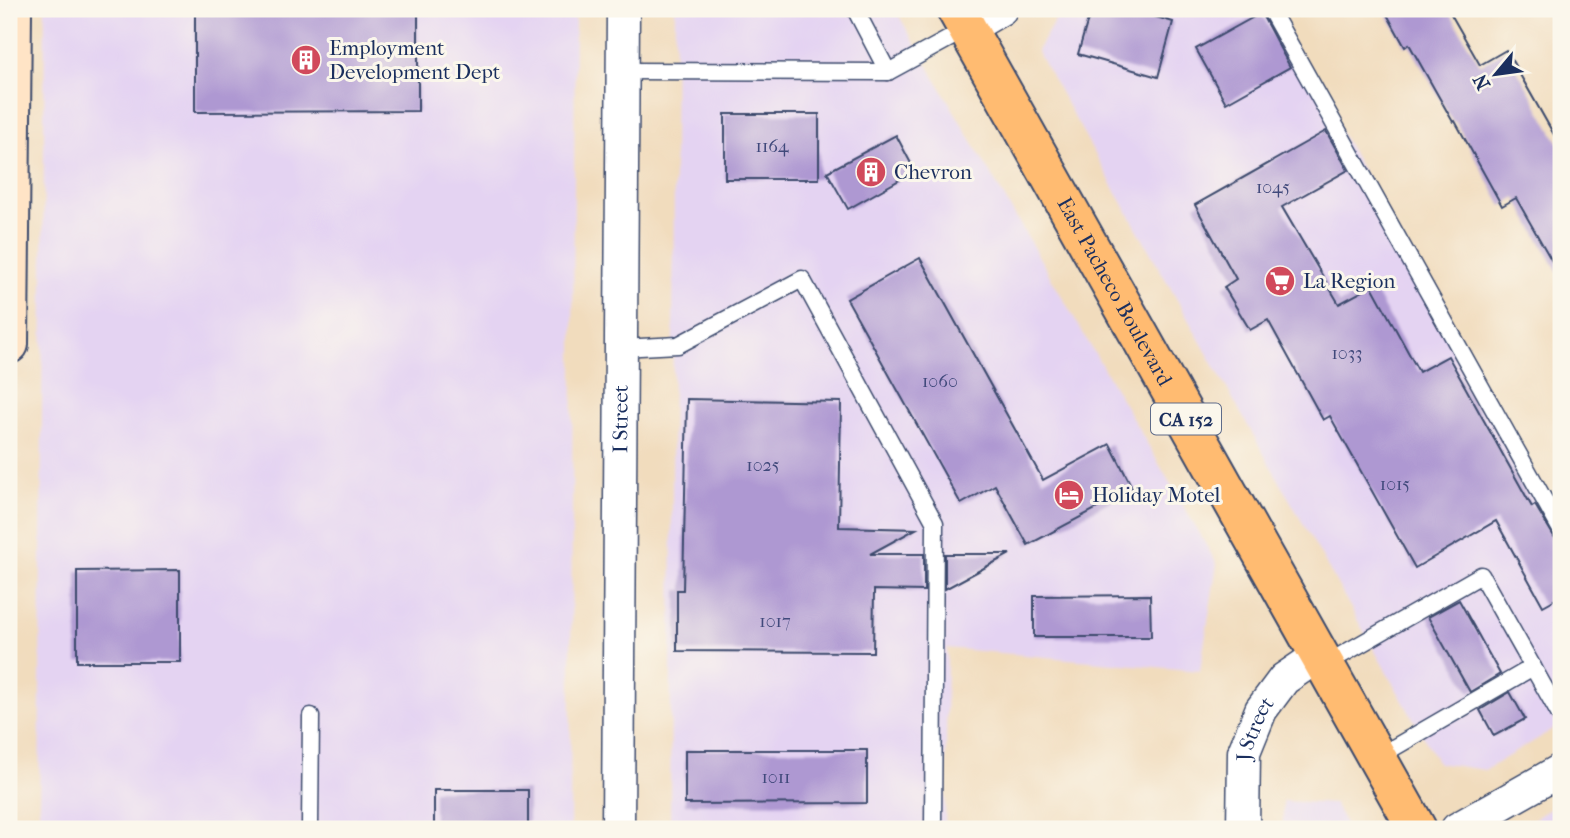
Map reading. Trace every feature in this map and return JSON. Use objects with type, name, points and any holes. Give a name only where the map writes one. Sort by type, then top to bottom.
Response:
[{"type":"highway","name":"East Pacheco Boulevard","points":[[961,19],[1417,829]]},
{"type":"street","points":[[9,344],[12,9]]},
{"type":"street","name":"I Street","points":[[618,829],[623,9]]},
{"type":"street","points":[[961,19],[1001,9]]},
{"type":"street","name":"J Street","points":[[1243,829],[1244,752],[1261,710],[1284,679],[1321,661]]},
{"type":"street","points":[[1457,829],[1561,770]]},
{"type":"lane","points":[[855,9],[888,72]]},
{"type":"lane","points":[[1270,9],[1561,530]]},
{"type":"lane","points":[[622,71],[888,72],[961,19]]},
{"type":"lane","points":[[621,348],[678,345],[802,279],[935,523],[933,829]]},
{"type":"lane","points":[[1321,661],[1480,575],[1561,716]]},
{"type":"lane","points":[[1376,758],[1533,667]]},
{"type":"lane","points":[[310,829],[311,716]]},
{"type":"shaded area","points":[[45,9],[575,9],[570,829],[39,829]]},
{"type":"shaded area","points":[[675,9],[895,9],[1217,564],[1200,671],[947,648],[945,829],[670,829]]},
{"type":"shaded area","points":[[1074,9],[1271,9],[1561,523],[1561,725],[1485,770],[1438,763],[1037,51],[1055,20]]},
{"type":"shaded area","points":[[1283,801],[1334,804],[1348,829],[1283,829]]},
{"type":"shaded area","points":[[1561,802],[1561,829],[1527,829],[1529,822]]},
{"type":"building","name":"Employment Development Dept","points":[[195,9],[418,9],[418,111],[195,112]]},
{"type":"building","points":[[1091,9],[1129,9],[1173,22],[1158,77],[1078,54]]},
{"type":"building","points":[[1384,9],[1448,9],[1480,65],[1506,50],[1561,147],[1561,277],[1516,198],[1502,206],[1409,44],[1405,47]]},
{"type":"building","points":[[1261,13],[1290,67],[1226,103],[1196,49]]},
{"type":"building","points":[[725,114],[819,114],[819,179],[725,179]]},
{"type":"building","points":[[1326,131],[1348,170],[1282,207],[1339,304],[1372,286],[1419,372],[1448,356],[1532,507],[1535,505],[1561,548],[1561,596],[1543,606],[1496,521],[1415,568],[1330,416],[1323,420],[1268,320],[1250,330],[1224,287],[1236,279],[1195,205]]},
{"type":"building","name":"Chevron","points":[[896,135],[915,171],[848,209],[827,172]]},
{"type":"building","points":[[920,258],[1043,480],[1110,444],[1133,489],[1028,545],[995,485],[961,504],[847,299]]},
{"type":"building","points":[[687,399],[841,402],[839,527],[916,529],[870,554],[924,554],[924,591],[874,590],[873,652],[677,651],[677,590],[683,590]]},
{"type":"building","points":[[945,554],[1010,554],[945,589]]},
{"type":"building","points":[[180,570],[180,662],[77,662],[77,571]]},
{"type":"building","points":[[1150,595],[1151,637],[1034,637],[1034,596]]},
{"type":"building","points":[[1459,600],[1500,674],[1470,692],[1428,617]]},
{"type":"building","points":[[1510,692],[1525,719],[1494,736],[1480,710]]},
{"type":"building","points":[[685,750],[867,750],[867,803],[685,804]]},
{"type":"building","points":[[434,790],[528,790],[528,829],[434,829]]},
{"type":"place","name":"Employment Development Dept","points":[[306,60]]},
{"type":"place","name":"Chevron","points":[[871,172]]},
{"type":"place","name":"La Region","points":[[1280,281]]},
{"type":"place","name":"Holiday Motel","points":[[1069,495]]}]
